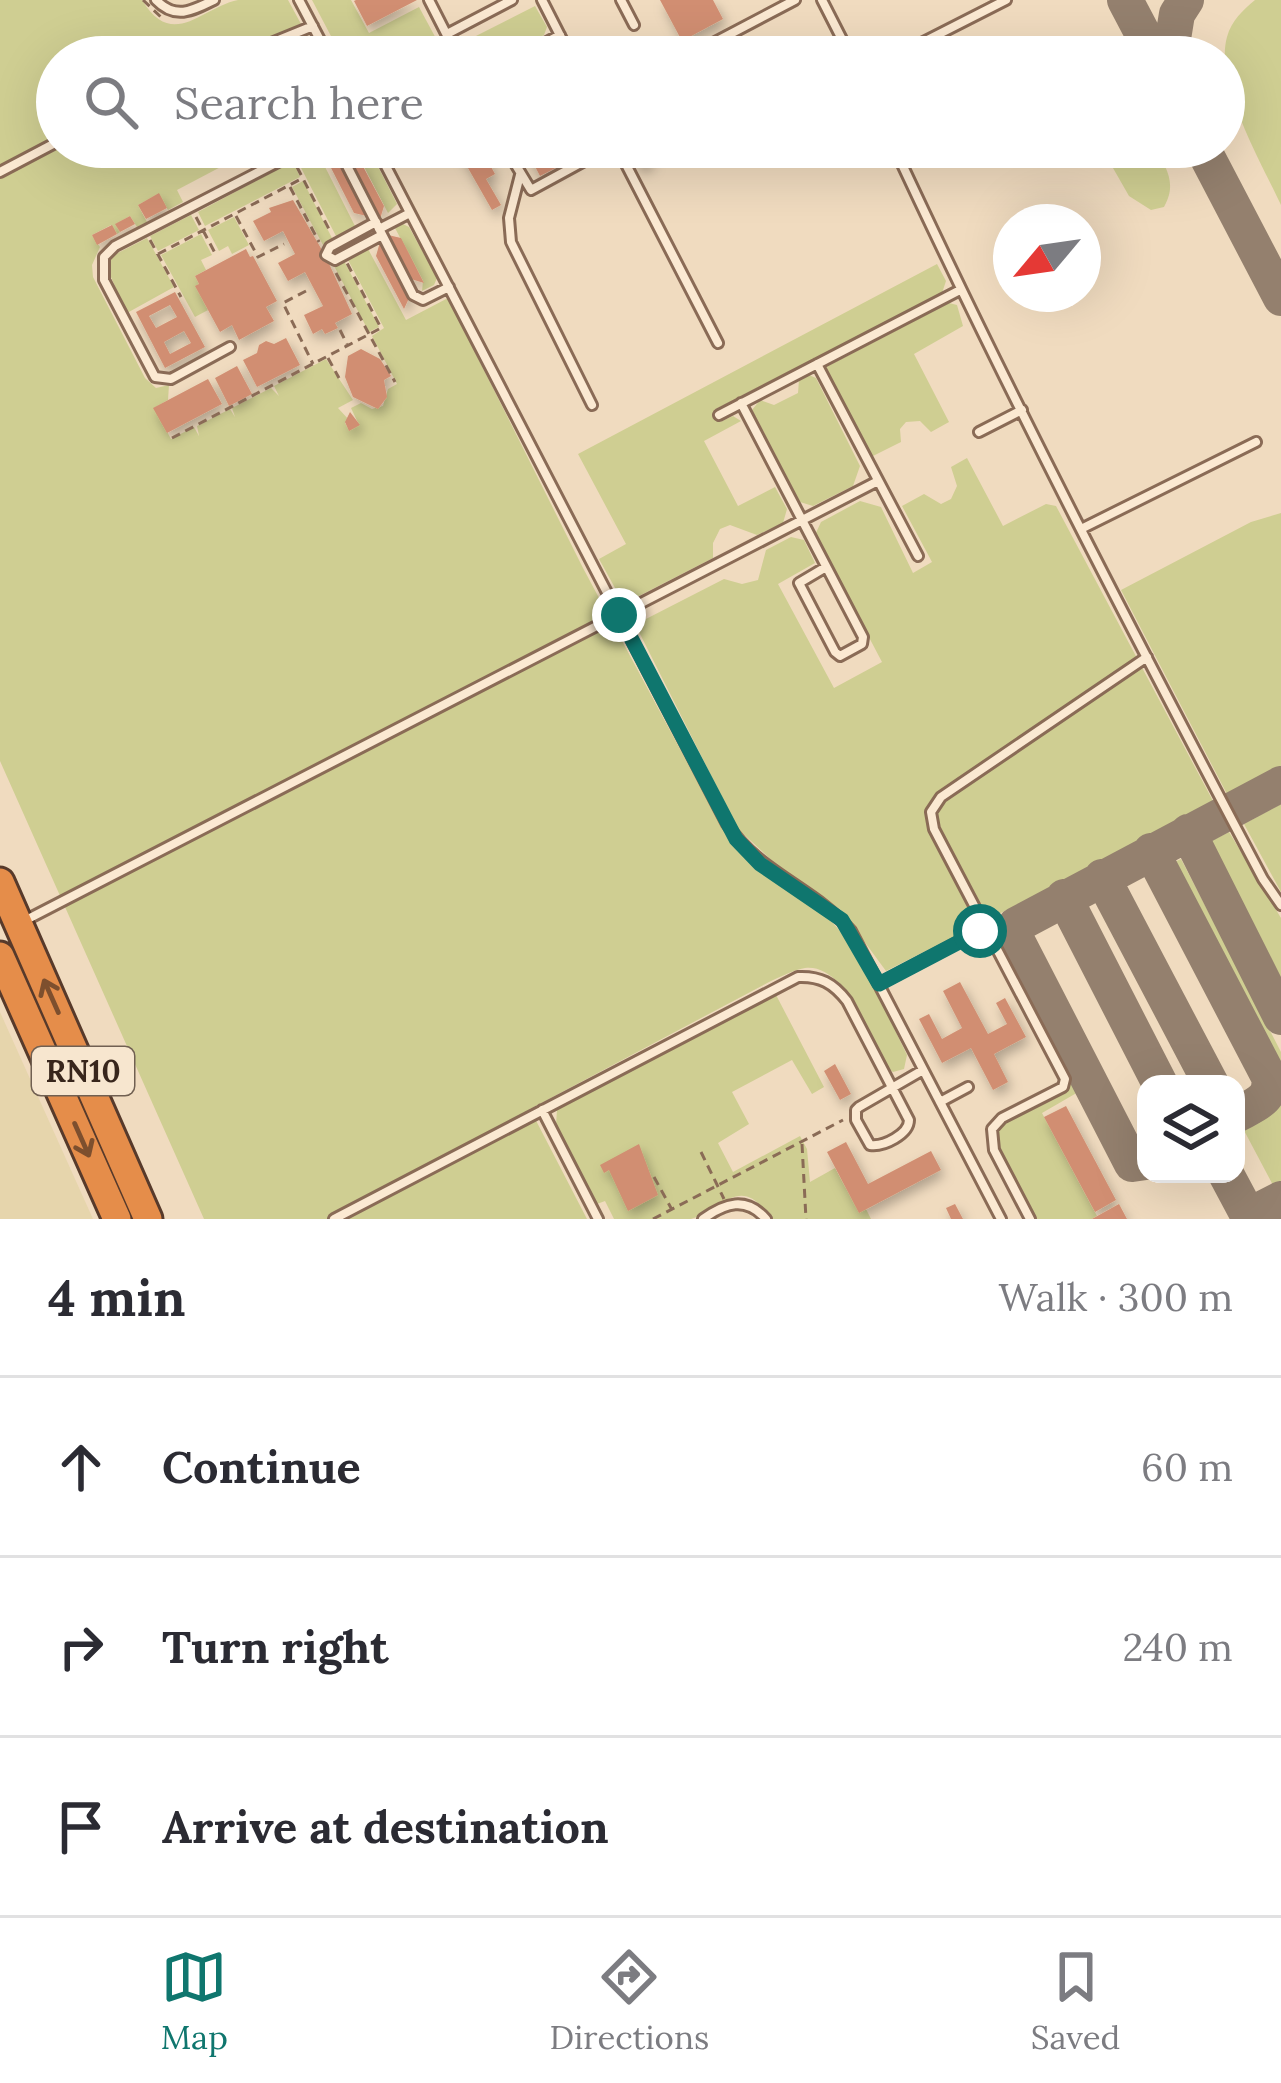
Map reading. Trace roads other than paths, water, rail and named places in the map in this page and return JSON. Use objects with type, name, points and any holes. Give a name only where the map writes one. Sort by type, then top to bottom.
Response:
[{"type":"highway","name":"RN10","points":[[0,882],[9,927],[148,1219]]},
{"type":"highway","name":"RN10","points":[[0,956],[117,1219]]},
{"type":"lane","points":[[156,0],[179,13],[214,0]]},
{"type":"lane","points":[[299,0],[318,36]]},
{"type":"lane","points":[[429,0],[447,34],[512,0]]},
{"type":"lane","points":[[542,0],[560,35]]},
{"type":"lane","points":[[727,36],[795,0]]},
{"type":"lane","points":[[822,0],[840,36]]},
{"type":"lane","points":[[936,36],[1006,0]]},
{"type":"lane","points":[[624,1],[634,25]]},
{"type":"lane","points":[[288,36],[313,26]]},
{"type":"lane","points":[[0,172],[36,153]]},
{"type":"lane","points":[[230,347],[171,379],[155,377],[101,273],[109,251],[267,168]]},
{"type":"lane","points":[[347,168],[416,298],[426,299],[449,286]]},
{"type":"lane","points":[[387,168],[736,839],[760,864],[842,920],[1001,1219]]},
{"type":"lane","points":[[516,168],[531,190],[573,168]]},
{"type":"lane","points":[[625,168],[718,343]]},
{"type":"lane","points":[[904,168],[1081,529],[1263,879],[1281,905]]},
{"type":"lane","points":[[520,175],[509,218],[511,242],[592,405]]},
{"type":"lane","points":[[379,228],[344,256],[335,260],[327,256],[337,243],[410,213]]},
{"type":"lane","points":[[719,415],[960,290]]},
{"type":"lane","points":[[818,364],[918,556]]},
{"type":"lane","points":[[741,403],[864,640],[840,656],[800,585],[801,579],[826,567]]},
{"type":"lane","points":[[979,432],[1022,410]]},
{"type":"lane","points":[[1081,529],[1256,442]]},
{"type":"lane","points":[[9,927],[878,481]]},
{"type":"lane","points":[[1030,1219],[994,1150],[992,1129],[1009,1114],[1063,1087],[1065,1079],[934,829],[933,807],[1045,724],[1147,657]]},
{"type":"lane","points":[[879,984],[986,928]]},
{"type":"lane","points":[[334,1219],[797,977],[826,981],[838,989],[892,1088],[909,1120],[908,1129],[875,1146],[854,1114],[859,1107],[892,1088],[923,1070]]},
{"type":"lane","points":[[940,1102],[968,1087]]},
{"type":"lane","points":[[542,1110],[598,1219]]},
{"type":"lane","points":[[703,1219],[727,1205],[747,1204],[766,1219]]}]
